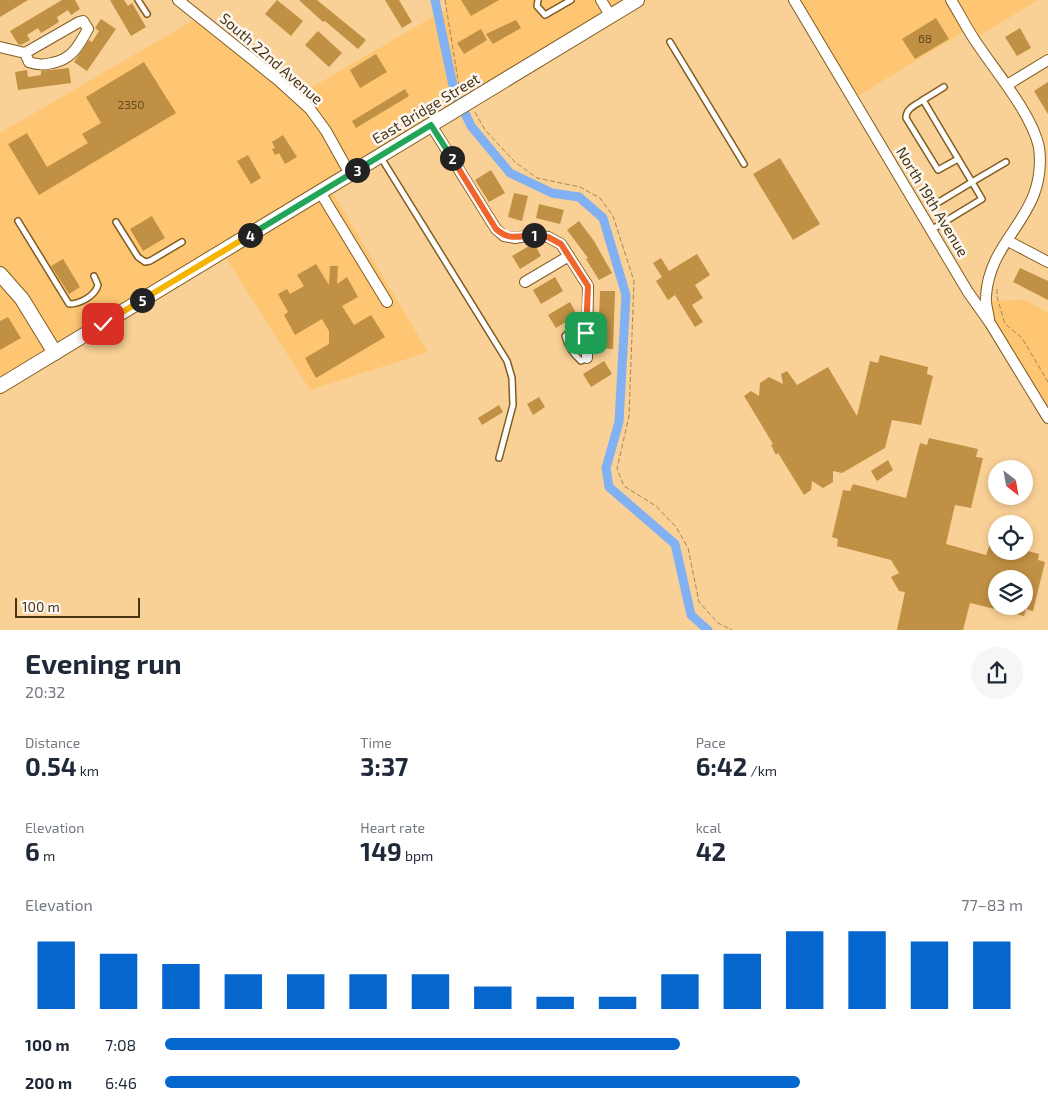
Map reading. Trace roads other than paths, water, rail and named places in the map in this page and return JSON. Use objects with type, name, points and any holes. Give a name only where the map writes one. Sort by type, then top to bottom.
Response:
[{"type":"main road","name":"East Bridge Street","points":[[0,386],[637,0]]},
{"type":"main road","points":[[0,274],[22,299],[55,352]]},
{"type":"street","name":"South 22nd Avenue","points":[[178,0],[278,80],[310,109],[326,132],[350,174]]},
{"type":"street","points":[[601,0],[610,16]]},
{"type":"street","name":"North 19th Avenue","points":[[794,0],[968,292],[990,323],[1048,418]]},
{"type":"street","points":[[951,0],[974,39],[1007,85],[1036,137],[1045,176],[1035,204],[994,265],[986,301],[990,323]]},
{"type":"street","points":[[0,47],[25,53],[79,22],[83,22],[86,25],[88,30],[72,55],[62,61],[38,66],[29,62],[25,53]]},
{"type":"street","points":[[1007,85],[1048,60]]},
{"type":"street","points":[[431,125],[496,229],[504,236],[515,238],[533,235],[548,237],[561,244],[588,286],[587,358]]},
{"type":"street","points":[[320,192],[387,302]]},
{"type":"street","points":[[1008,242],[1048,262]]},
{"type":"street","points":[[525,282],[568,256]]},
{"type":"lane","points":[[138,0],[147,14]]},
{"type":"lane","points":[[538,0],[538,6],[545,15],[571,0]]},
{"type":"lane","points":[[670,42],[744,164]]},
{"type":"lane","points":[[944,87],[909,108],[906,112],[906,118],[938,170],[958,159]]},
{"type":"lane","points":[[924,100],[982,199],[931,230]]},
{"type":"lane","points":[[380,156],[507,361],[512,378],[513,405],[499,458]]},
{"type":"lane","points":[[939,202],[1006,162]]},
{"type":"lane","points":[[18,221],[69,304],[78,302],[95,292],[98,285],[94,276]]},
{"type":"lane","points":[[116,222],[138,257],[145,262],[182,242]]},
{"type":"lane","points":[[587,316],[566,336],[567,344],[574,356],[581,361],[587,358]]},
{"type":"waterway","points":[[435,0],[454,90],[471,126],[510,173],[552,193],[579,197],[603,218],[626,295],[619,422],[606,468],[609,487],[675,544],[691,615],[708,630]]}]
